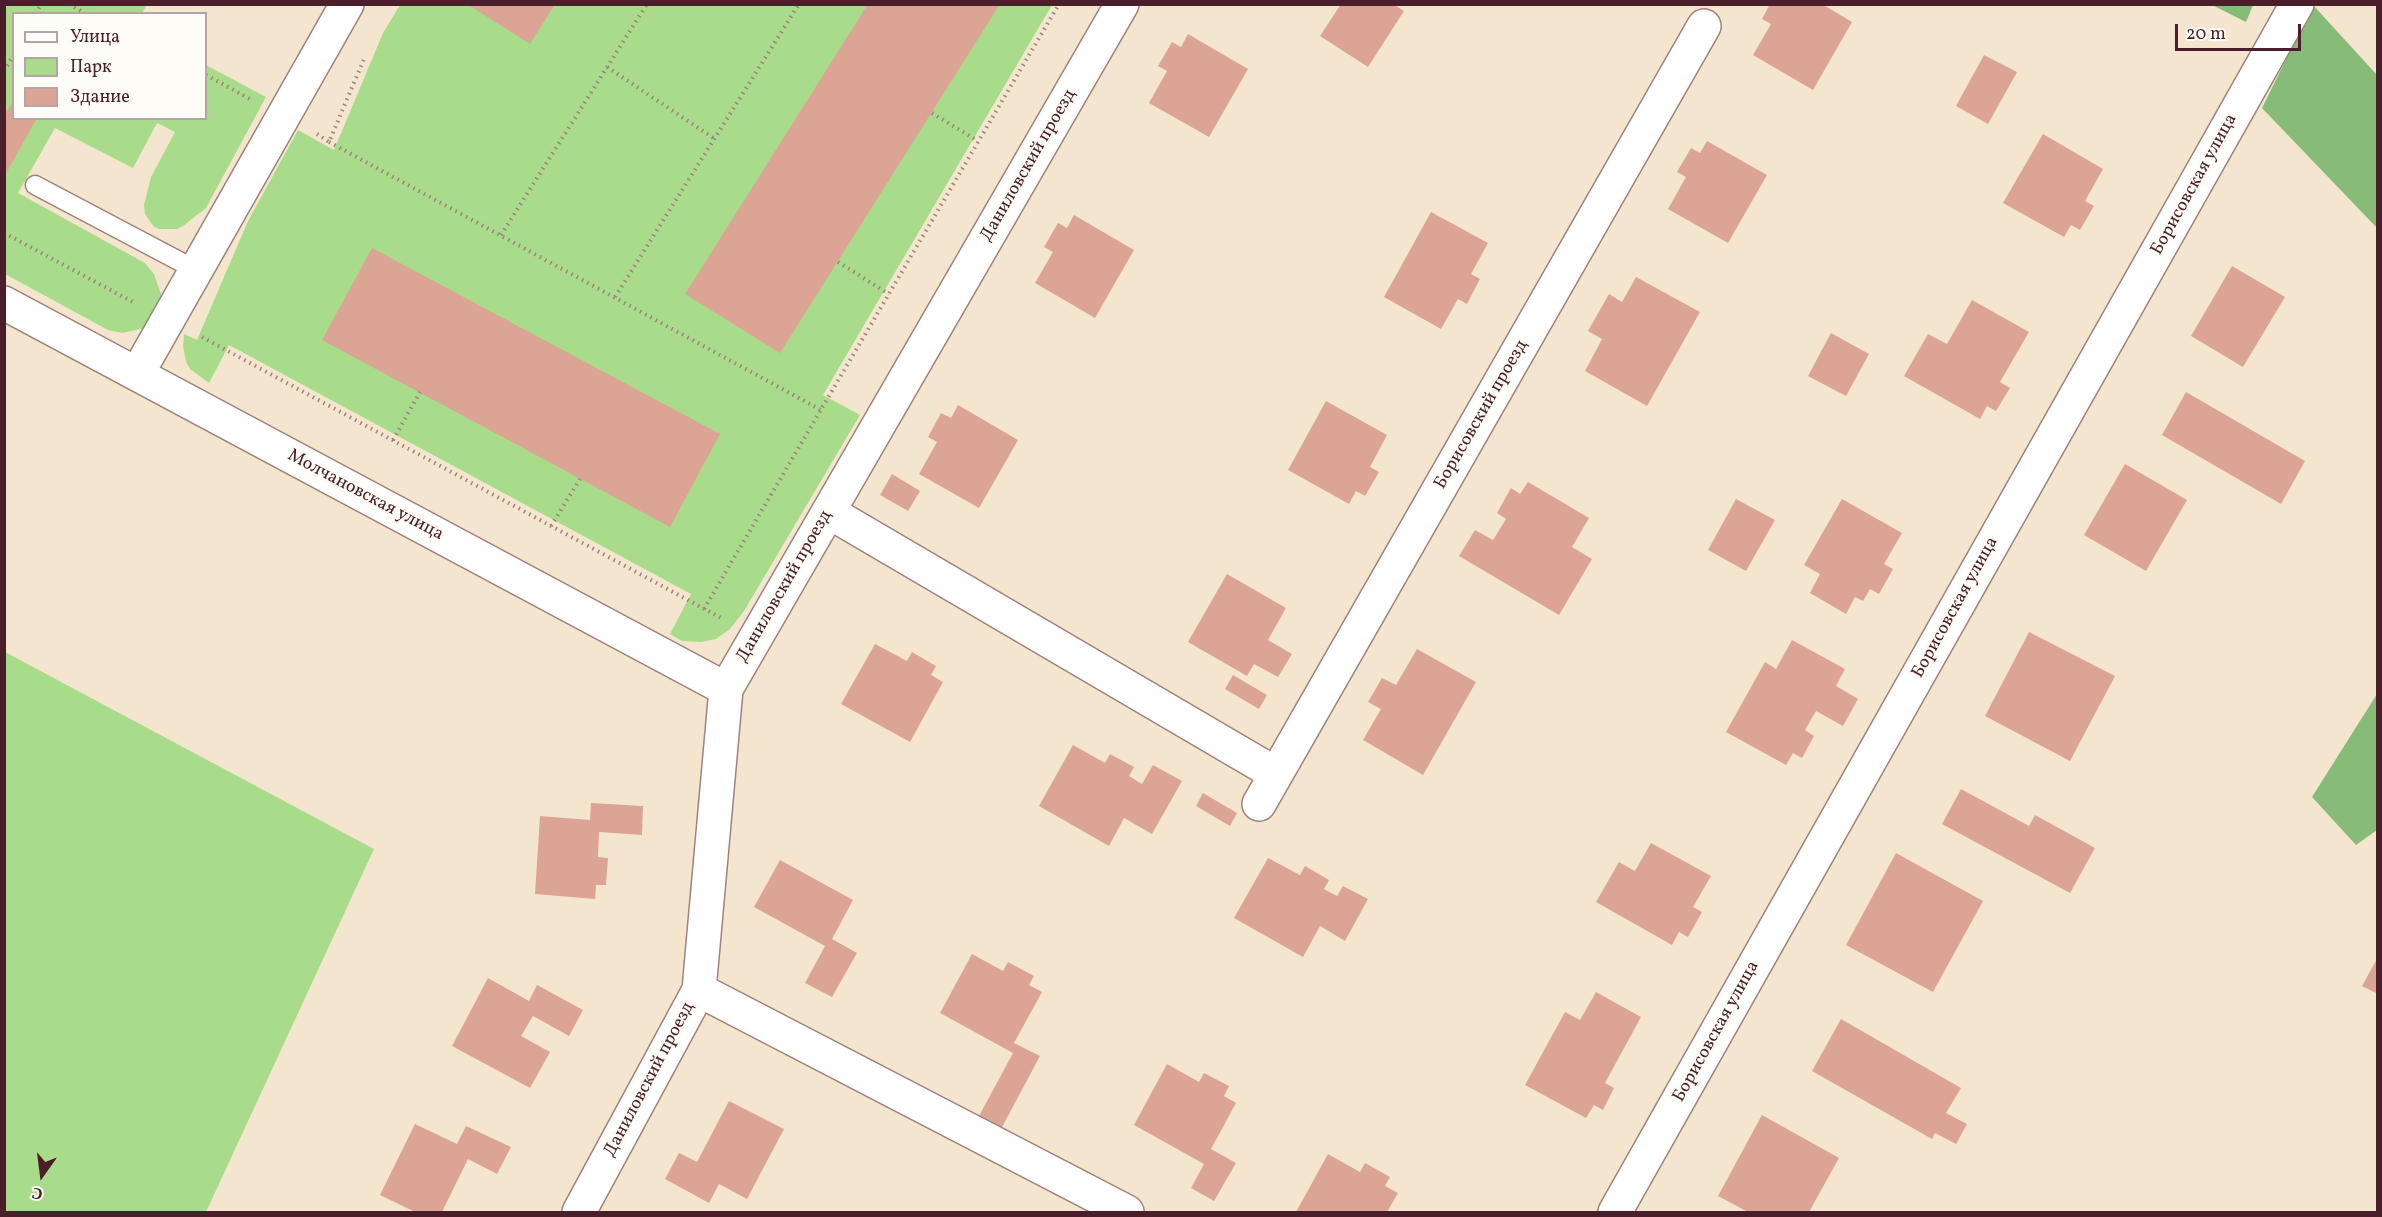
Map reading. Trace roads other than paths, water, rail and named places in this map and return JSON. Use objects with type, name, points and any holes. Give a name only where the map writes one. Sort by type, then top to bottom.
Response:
[{"type":"street","points":[[137,374],[347,4]]},
{"type":"street","name":"Даниловский проезд","points":[[579,1212],[699,990],[726,689],[1122,4]]},
{"type":"street","name":"Борисовская улица","points":[[1615,1212],[2297,4]]},
{"type":"street","name":"Борисовский проезд","points":[[1259,804],[1704,26]]},
{"type":"street","name":"Молчановская улица","points":[[4,303],[726,689]]},
{"type":"street","points":[[829,512],[1276,774]]},
{"type":"street","points":[[699,990],[1127,1212]]},
{"type":"lane","points":[[35,185],[196,270]]}]
